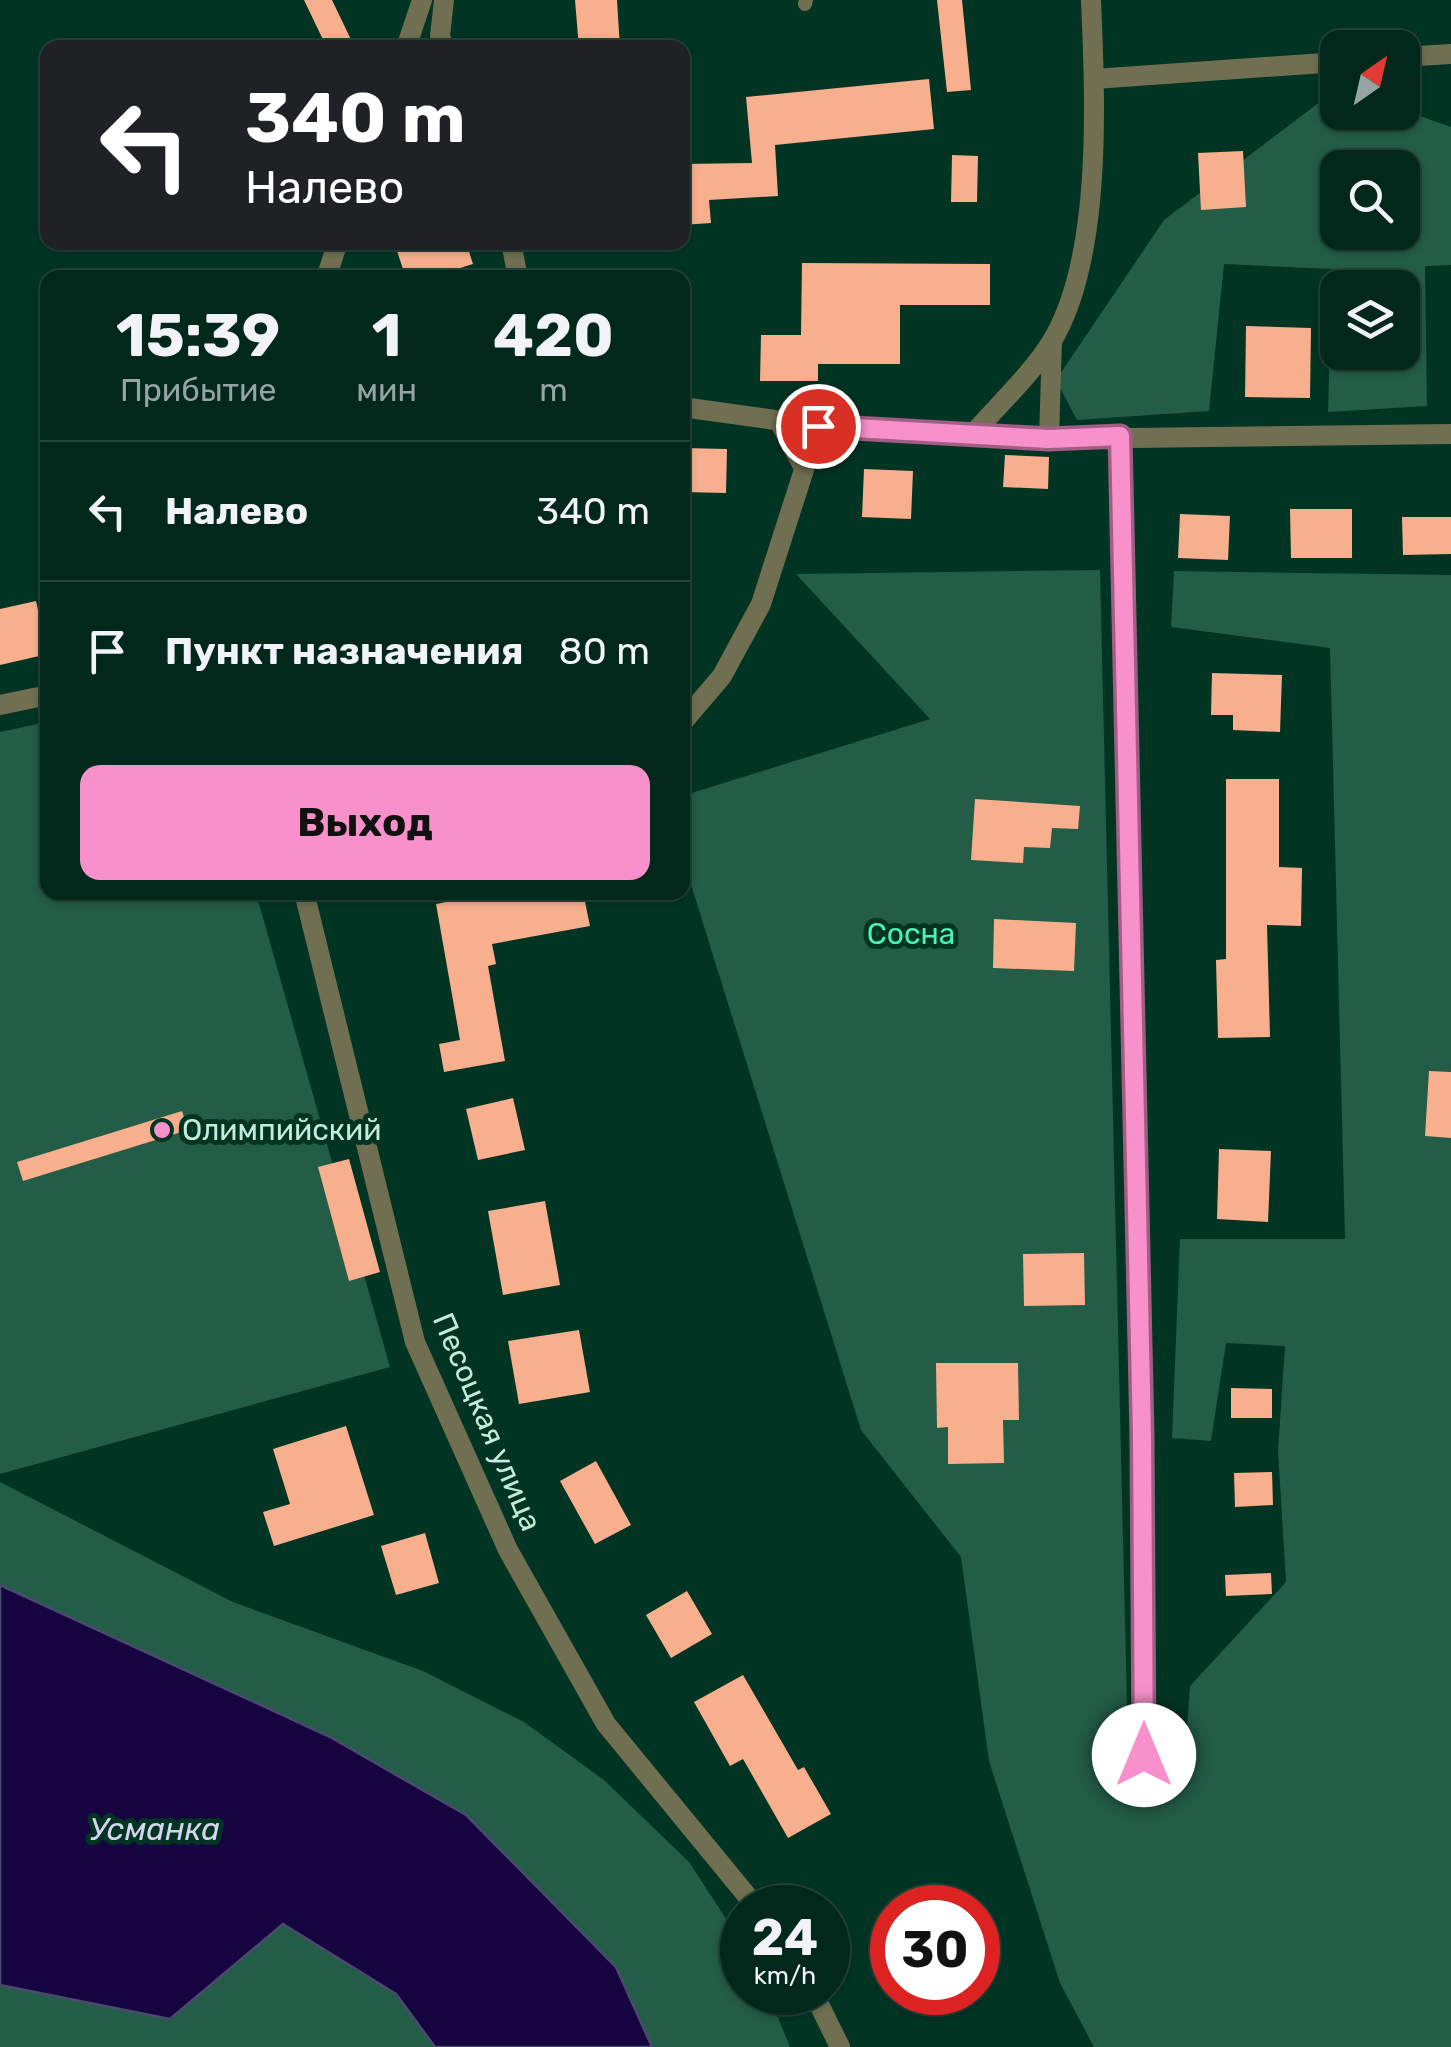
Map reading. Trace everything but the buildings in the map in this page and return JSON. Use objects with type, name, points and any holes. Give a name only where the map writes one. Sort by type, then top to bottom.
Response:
[{"type":"street","points":[[409,40],[422,0]]},
{"type":"street","points":[[441,40],[444,0]]},
{"type":"street","points":[[972,435],[1052,341],[1084,264],[1094,79],[1091,0]]},
{"type":"street","points":[[1420,56],[1451,54]]},
{"type":"street","points":[[1094,79],[1320,63]]},
{"type":"street","points":[[1049,439],[1052,341]]},
{"type":"street","points":[[690,409],[818,426],[1049,439],[1451,434]]},
{"type":"street","points":[[779,421],[804,468]]},
{"type":"street","points":[[690,714],[722,676],[761,604],[818,426]]},
{"type":"street","points":[[1120,436],[1142,1436],[1145,1795]]},
{"type":"street","points":[[0,705],[40,696]]},
{"type":"street","name":"Песоцкая улица","points":[[306,900],[422,1359],[508,1550],[606,1724],[738,1885]]},
{"type":"street","points":[[824,2015],[840,2047]]},
{"type":"green space","points":[[1320,102],[1320,130],[1420,130],[1420,116],[1451,127],[1451,265],[1425,266],[1427,406],[1328,412],[1329,370],[1420,370],[1420,270],[1224,264],[1209,411],[1077,420],[1056,380],[1164,220]]},
{"type":"green space","name":"Сосна","points":[[1100,570],[1129,1790],[1184,1770],[1190,1686],[1286,1582],[1278,1451],[1285,1346],[1226,1343],[1211,1441],[1172,1438],[1180,1239],[1345,1239],[1330,648],[1171,627],[1174,571],[1451,575],[1451,2047],[1094,2047],[1060,1983],[989,1761],[961,1557],[861,1430],[690,881],[690,794],[930,719],[796,574]]},
{"type":"green space","name":"Олимпийский","points":[[40,723],[40,900],[258,900],[390,1367],[0,1474],[0,732]]},
{"type":"green space","points":[[0,1482],[233,1602],[423,1671],[524,1722],[604,1780],[689,1862],[720,1909],[720,2015],[777,2015],[790,2047],[0,2047]]},
{"type":"water","name":"Усманка","points":[[0,1585],[330,1737],[466,1815],[616,1967],[652,2047],[435,2047],[396,1994],[283,1924],[170,2019],[0,1985]]},
{"type":"place","name":"Олимпийский","points":[[162,1130]]},
{"type":"route","points":[[818,426],[1049,439],[1120,436],[1142,1436],[1144,1755]]}]
